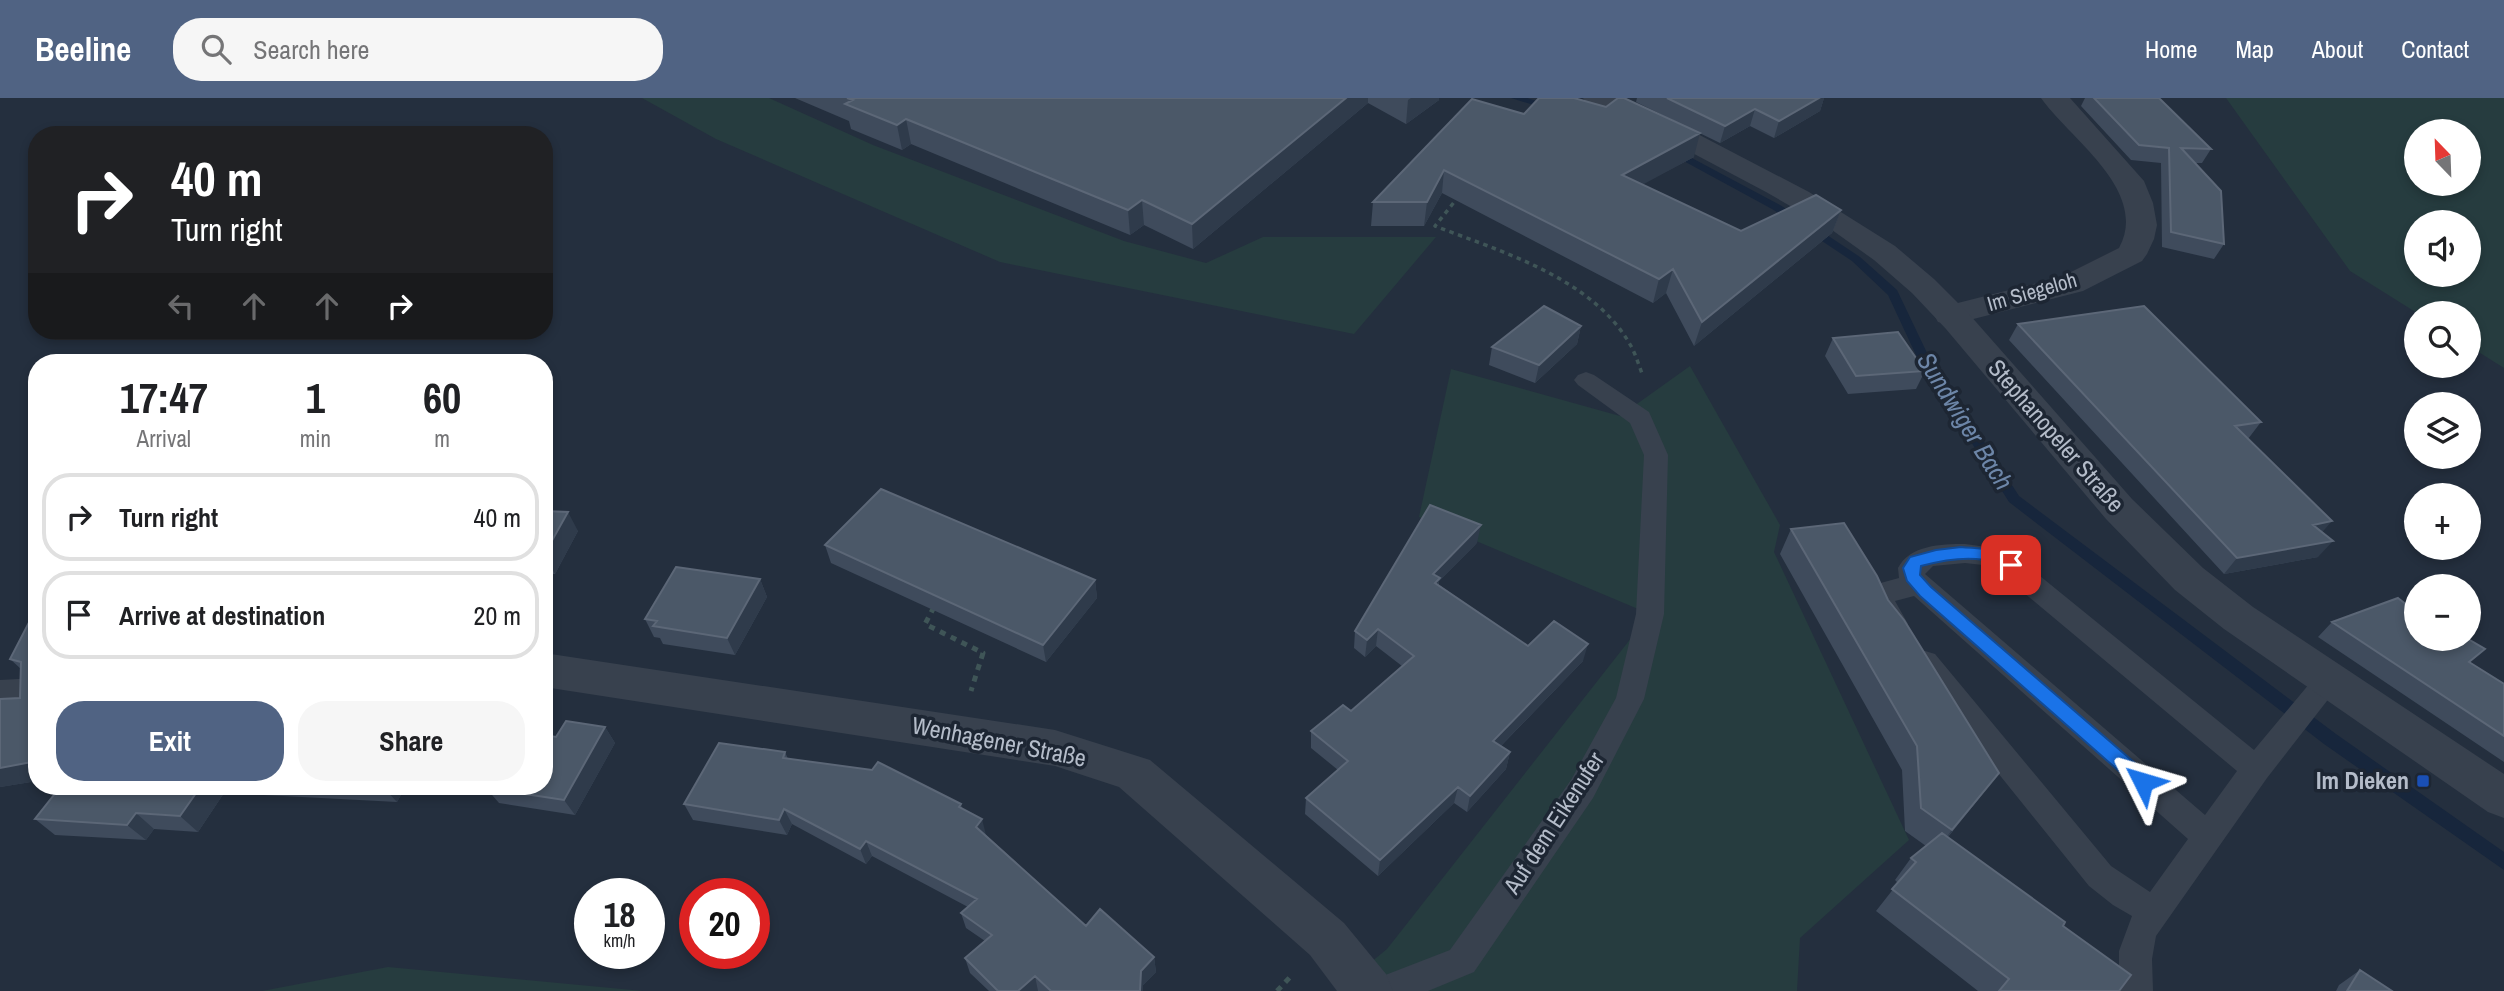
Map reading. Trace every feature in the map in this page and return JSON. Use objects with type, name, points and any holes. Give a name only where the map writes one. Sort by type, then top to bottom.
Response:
[{"type":"street","name":"Stephanopeler Straße","points":[[1597,98],[1643,116],[1787,192],[1891,259],[1950,315],[2158,550],[2216,601],[2320,690],[2504,798]]},
{"type":"street","name":"Im Siegeloh","points":[[1950,315],[2072,284],[2131,254],[2139,239],[2142,225],[2129,180],[2055,98]]},
{"type":"street","name":"Wenhagener Straße","points":[[553,671],[1055,748],[1134,773],[1328,939],[1368,991]]},
{"type":"street","points":[[0,696],[28,695]]},
{"type":"lane","name":"Auf dem Eikenufer","points":[[1387,991],[1462,961],[1582,789],[1630,699],[1650,614],[1656,455],[1640,418],[1586,380]]},
{"type":"lane","points":[[2207,835],[1920,585],[1912,577],[1911,568],[1915,562],[1961,553],[1999,557],[2256,769]]},
{"type":"lane","points":[[1920,585],[1887,591],[1880,600],[1887,616],[2100,876],[2124,895],[2154,911]]},
{"type":"lane","points":[[2136,991],[2133,967],[2135,948],[2143,928],[2256,769],[2320,690]]},
{"type":"path","points":[[1459,195],[1435,226],[1537,269],[1592,299],[1620,328],[1639,357],[1654,419],[1651,445]]},
{"type":"path","points":[[941,600],[925,624],[983,653],[957,732]]},
{"type":"green space","points":[[642,98],[769,98],[873,145],[1124,241],[1206,263],[1263,237],[1436,237],[1354,334],[1000,262],[716,139]]},
{"type":"green space","points":[[2226,98],[2504,98],[2504,368],[2481,354],[2481,301],[2404,301],[2404,305],[2350,271]]},
{"type":"green space","points":[[1690,366],[1780,525],[1774,552],[1909,840],[1800,938],[1797,991],[1336,991],[1387,949],[1650,614],[1419,517],[1451,369],[1620,416]]},
{"type":"green space","points":[[388,967],[643,991],[262,991]]},
{"type":"building","points":[[847,98],[1346,98],[1192,224],[1142,200],[1128,210],[906,119],[897,125],[845,104],[853,100]]},
{"type":"building","points":[[1539,98],[1574,98],[1606,107],[1618,98],[1624,98],[1700,133],[1622,175],[1741,231],[1816,195],[1841,210],[1702,322],[1673,269],[1659,279],[1444,170],[1427,202],[1373,202],[1472,99],[1524,114]]},
{"type":"building","points":[[1667,98],[1819,98],[1779,121],[1755,109],[1725,126]]},
{"type":"building","points":[[2094,98],[2159,98],[2211,149],[2181,148],[2221,191],[2224,244],[2171,232],[2169,148],[2139,145]]},
{"type":"building","points":[[1544,306],[1581,326],[1539,365],[1492,347]]},
{"type":"building","points":[[2144,306],[2261,422],[2235,426],[2332,521],[2313,525],[2333,541],[2237,558],[2018,324]]},
{"type":"building","points":[[1898,332],[1925,371],[1856,376],[1833,338]]},
{"type":"building","points":[[881,489],[1095,580],[1043,645],[825,545]]},
{"type":"building","points":[[1430,505],[1481,525],[1433,574],[1440,578],[1435,583],[1528,646],[1554,621],[1588,644],[1493,741],[1510,752],[1470,796],[1458,787],[1380,860],[1306,798],[1348,761],[1311,731],[1343,705],[1351,711],[1414,656],[1378,629],[1367,640],[1355,631]]},
{"type":"building","points":[[553,511],[568,512],[553,539]]},
{"type":"building","points":[[1844,523],[1877,576],[1888,600],[1904,620],[1999,773],[1952,830],[1921,808],[1917,746],[1791,529]]},
{"type":"building","points":[[676,567],[760,579],[727,638],[653,626],[657,621],[645,619]]},
{"type":"building","points":[[2398,598],[2404,603],[2404,651],[2481,651],[2481,647],[2485,649],[2469,662],[2504,684],[2504,736],[2332,622]]},
{"type":"building","points":[[28,624],[28,763],[0,768],[0,699],[20,698],[21,662],[10,659]]},
{"type":"building","points":[[566,721],[605,727],[564,800],[532,795],[553,795],[553,736],[556,737]]},
{"type":"building","points":[[719,743],[785,752],[783,758],[872,770],[878,762],[961,804],[959,807],[982,819],[976,827],[1086,926],[1100,909],[1154,957],[1141,971],[1140,991],[1051,991],[1035,976],[1018,991],[998,991],[965,958],[992,935],[961,913],[977,899],[866,841],[860,849],[784,809],[779,820],[684,804]]},
{"type":"building","points":[[54,795],[195,795],[180,816],[136,813],[127,825],[35,819]]},
{"type":"building","points":[[1942,833],[2065,922],[2063,926],[2131,975],[2119,991],[1999,991],[2009,979],[1892,889],[1916,862],[1911,858]]},
{"type":"building","points":[[2360,970],[2392,991],[2347,991]]},
{"type":"waterway","name":"Sundwiger Bach","points":[[1516,98],[1553,108]]},
{"type":"waterway","name":"Sundwiger Bach","points":[[1673,151],[1776,207],[1817,233],[1856,259],[1893,293],[1922,355],[2014,499],[2330,739],[2504,862]]},
{"type":"place","name":"Im Dieken","points":[[2423,781]]},
{"type":"route","points":[[2011,565],[1999,557],[1961,553],[1915,562],[1911,568],[1912,577],[1926,592],[2143,782]]}]
